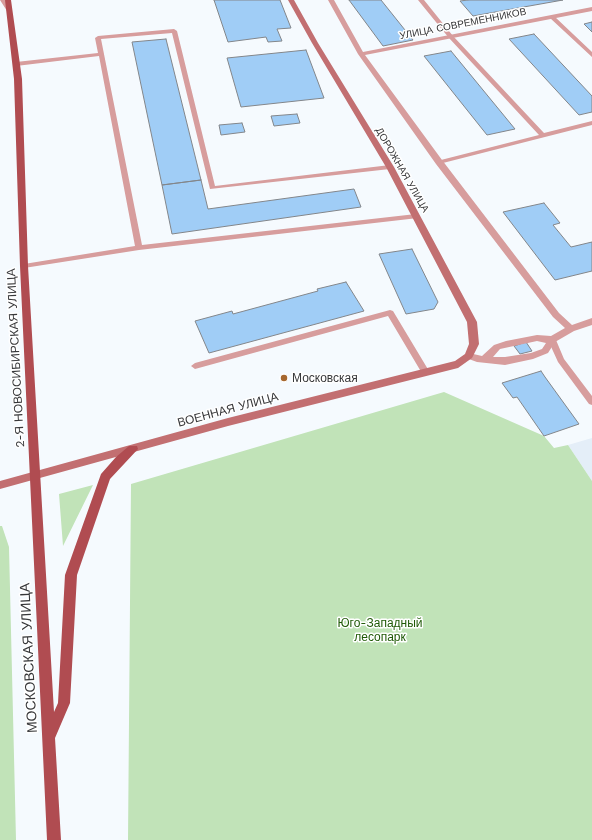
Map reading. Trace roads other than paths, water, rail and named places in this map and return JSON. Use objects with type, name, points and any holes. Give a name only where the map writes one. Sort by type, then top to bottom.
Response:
[{"type":"main road","name":"2-Я НОВОСИБИРСКАЯ УЛИЦА","points":[[8,0],[18,79],[24,266],[36,475]]},
{"type":"main road","points":[[49,738],[64,703],[71,575],[105,477],[120,460],[133,449]]},
{"type":"main road","name":"МОСКОВСКАЯ УЛИЦА","points":[[36,475],[54,840]]},
{"type":"street","points":[[2,0],[9,10]]},
{"type":"street","name":"ДОРОЖНАЯ УЛИЦА","points":[[291,0],[314,43],[390,167],[472,322],[474,344],[469,356]]},
{"type":"street","points":[[332,0],[361,54],[439,162],[556,315],[571,330]]},
{"type":"street","name":"УЛИЦА СОВРЕМЕННИКОВ","points":[[361,54],[592,9]]},
{"type":"street","points":[[469,356],[477,359],[505,361],[533,356],[545,351],[552,340],[592,321]]},
{"type":"street","points":[[485,359],[497,347],[519,340],[537,338],[552,340]]},
{"type":"street","name":"ВОЕННАЯ УЛИЦА","points":[[0,485],[228,422],[426,373],[458,364],[469,356]]},
{"type":"lane","points":[[420,0],[451,37],[543,136]]},
{"type":"lane","points":[[552,17],[592,55]]},
{"type":"lane","points":[[139,248],[98,38],[174,31],[212,188],[390,167]]},
{"type":"lane","points":[[16,64],[101,54]]},
{"type":"lane","points":[[439,162],[592,123]]},
{"type":"lane","points":[[24,266],[139,248],[416,216]]},
{"type":"lane","points":[[194,366],[390,313],[426,373]]},
{"type":"lane","points":[[552,340],[562,360],[592,402]]},
{"type":"place","name":"Московская","points":[[284,378]]},
{"type":"park label","name":"Юго-Западный лесопарк","points":[[380,630]]}]
